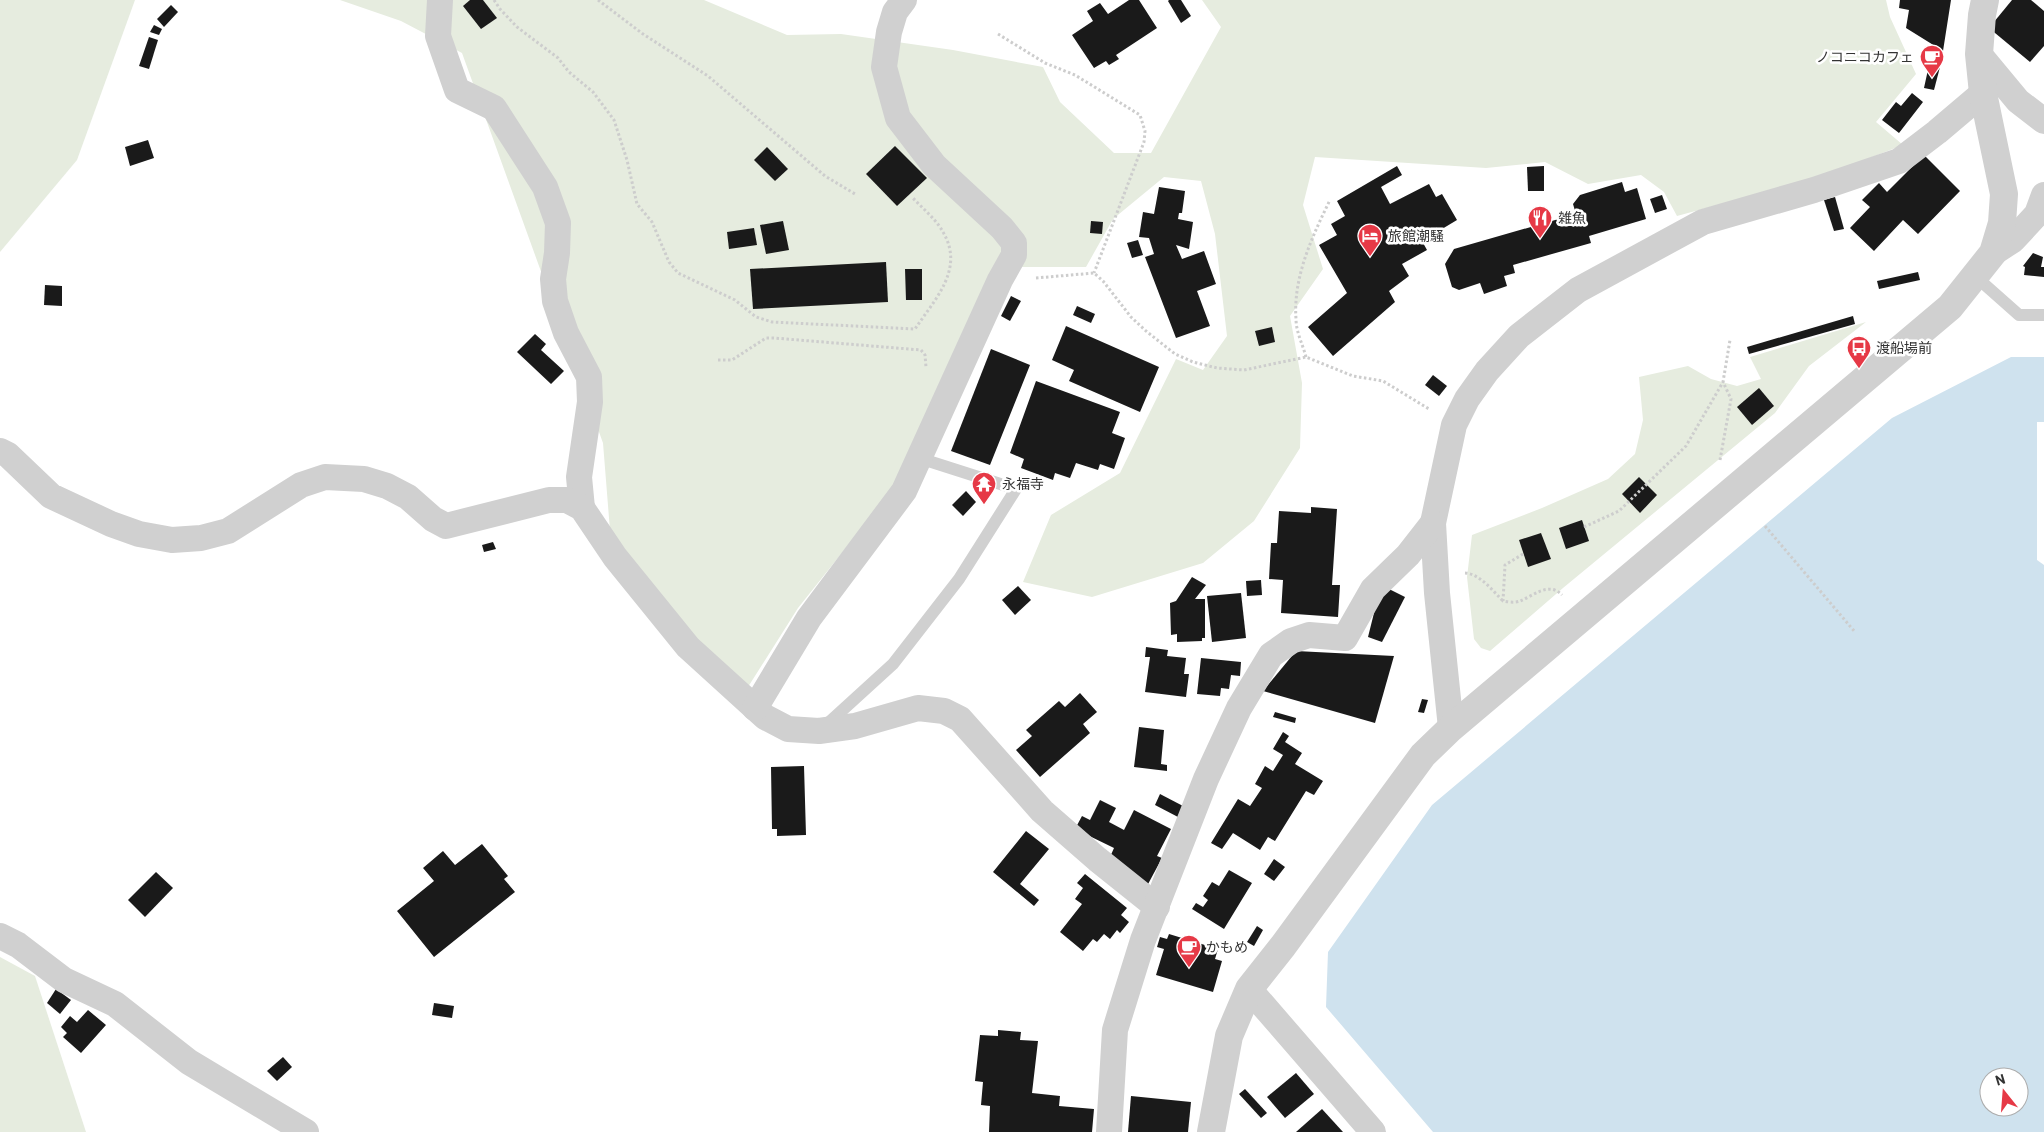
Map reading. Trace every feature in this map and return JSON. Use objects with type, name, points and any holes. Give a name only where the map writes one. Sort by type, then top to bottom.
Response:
[{"type":"street","points":[[440,0],[438,36],[457,90],[494,108],[546,187],[558,224],[557,253],[553,279],[555,301],[566,333],[589,377],[590,402],[579,477],[582,508]]},
{"type":"street","points":[[755,708],[809,618],[904,491],[1000,280],[1014,255],[1014,243],[1002,228],[934,165],[898,118],[884,67],[889,32],[895,12],[904,0]]},
{"type":"street","points":[[1985,0],[1979,54],[1984,93],[2004,194],[2002,223],[1993,253]]},
{"type":"street","points":[[1979,54],[2018,100],[2044,121]]},
{"type":"street","points":[[1451,728],[1433,523],[1454,425],[1467,399],[1487,371],[1519,336],[1578,290],[1703,222],[1814,190],[1899,161],[1984,93]]},
{"type":"street","points":[[2004,194],[2027,197],[2044,193]]},
{"type":"street","points":[[1211,1132],[1229,1036],[1249,989],[1283,946],[1423,755],[1451,728],[1950,307],[1993,253],[2013,240],[2037,214],[2044,193]]},
{"type":"street","points":[[0,450],[8,455],[51,496],[111,524],[139,534],[172,540],[202,538],[228,531],[301,485],[325,477],[364,480],[386,486],[408,496],[433,519],[446,526],[549,500],[567,500],[582,508],[615,557],[688,647],[765,717],[788,729],[819,731],[855,726],[918,708],[944,711],[960,719],[1042,811],[1097,860],[1157,907]]},
{"type":"street","points":[[1109,1132],[1115,1030],[1143,940],[1206,779],[1239,708],[1271,656],[1291,641],[1309,636],[1345,638],[1373,588],[1408,555],[1433,523]]},
{"type":"street","points":[[0,936],[18,945],[64,980],[115,1004],[189,1062],[306,1132]]},
{"type":"street","points":[[1249,989],[1373,1132]]},
{"type":"lane","points":[[1975,276],[2019,315],[2044,315]]},
{"type":"lane","points":[[819,731],[893,664],[959,579],[1016,489],[919,458]]},
{"type":"path","points":[[494,0],[517,27],[558,58],[569,72],[593,92],[614,120],[627,160],[637,204],[652,222],[669,262],[678,273],[735,300],[756,317],[772,322],[915,329],[947,280],[951,268],[951,250],[943,231],[912,197]]},
{"type":"path","points":[[598,0],[643,34],[708,76],[825,176],[854,194]]},
{"type":"path","points":[[998,34],[1046,62],[1075,75],[1140,115],[1143,120],[1144,142],[1094,273]]},
{"type":"path","points":[[1306,357],[1296,321],[1297,291],[1311,239],[1330,200]]},
{"type":"path","points":[[1000,280],[1062,278],[1094,273]]},
{"type":"path","points":[[1094,273],[1103,281],[1131,317],[1146,331],[1175,354],[1193,362],[1218,368],[1244,370],[1306,357],[1353,376],[1383,381],[1454,425]]},
{"type":"path","points":[[718,360],[732,360],[766,338],[774,338],[921,350],[926,362],[925,372]]},
{"type":"path","points":[[1584,527],[1619,511],[1686,446],[1722,382],[1730,340]]},
{"type":"path","points":[[1722,382],[1731,399],[1718,466],[1741,485]]},
{"type":"path","points":[[1764,526],[1855,632]]},
{"type":"path","points":[[1503,602],[1505,565],[1523,554]]},
{"type":"path","points":[[1436,573],[1468,572],[1483,580],[1503,602],[1518,602],[1544,589],[1559,592],[1582,619]]},
{"type":"shaded area","points":[[0,0],[135,0],[77,160],[0,252]]},
{"type":"shaded area","points":[[340,0],[704,0],[787,35],[841,34],[953,50],[1043,67],[1060,102],[1114,153],[1151,153],[1221,27],[1202,0],[1886,0],[1890,17],[1916,74],[1876,122],[1903,145],[1821,177],[1677,216],[1664,192],[1641,175],[1588,184],[1545,162],[1486,168],[1315,157],[1303,205],[1323,269],[1290,316],[1302,383],[1300,448],[1254,521],[1203,563],[1092,597],[1023,582],[1051,515],[1120,473],[1176,359],[1203,370],[1227,336],[1215,234],[1201,181],[1164,177],[1113,219],[1086,267],[996,267],[892,490],[798,608],[748,687],[691,639],[611,543],[603,443],[462,53],[401,21]]},
{"type":"shaded area","points":[[1866,322],[1809,366],[1775,413],[1563,588],[1490,651],[1481,648],[1474,639],[1467,577],[1472,535],[1542,508],[1608,479],[1635,454],[1643,420],[1639,377],[1688,366],[1711,379],[1737,386],[1761,379],[1750,357]]},
{"type":"shaded area","points":[[0,957],[35,976],[86,1132],[0,1132]]},
{"type":"water","points":[[2011,357],[2044,357],[2044,1132],[1433,1132],[1326,1007],[1328,952],[1432,805],[1892,418]]},
{"type":"pier","points":[[2037,422],[2044,422],[2044,565],[2037,560]]},
{"type":"building","points":[[470,0],[483,0],[497,18],[481,29],[463,6]]},
{"type":"building","points":[[1129,0],[1139,0],[1157,28],[1116,55],[1119,59],[1109,65],[1106,61],[1094,68],[1072,35],[1093,21],[1087,11],[1100,3],[1108,14]]},
{"type":"building","points":[[1169,0],[1181,0],[1191,16],[1181,23]]},
{"type":"building","points":[[1900,0],[1951,0],[1943,51],[1906,28],[1909,10],[1899,8]]},
{"type":"building","points":[[2012,0],[2031,0],[2044,11],[2044,46],[2030,62],[1989,28]]},
{"type":"building","points":[[171,5],[178,12],[164,27],[157,19]]},
{"type":"building","points":[[154,25],[162,29],[159,35],[150,32]]},
{"type":"building","points":[[149,37],[158,40],[149,69],[139,66]]},
{"type":"building","name":"ノコニコカフェ","points":[[1929,65],[1940,67],[1934,90],[1924,88]]},
{"type":"building","points":[[1912,93],[1923,102],[1899,133],[1882,120],[1896,102],[1901,106]]},
{"type":"building","points":[[148,140],[154,158],[130,166],[125,147]]},
{"type":"building","points":[[895,146],[927,178],[897,206],[866,174]]},
{"type":"building","points":[[767,147],[788,169],[775,181],[754,160]]},
{"type":"building","points":[[1924,155],[1960,191],[1918,234],[1903,220],[1874,251],[1850,228],[1870,207],[1862,200],[1879,183],[1887,192]]},
{"type":"building","name":"旅館潮騒","points":[[1397,166],[1402,175],[1381,187],[1390,204],[1429,184],[1436,197],[1442,194],[1457,220],[1422,241],[1427,250],[1402,264],[1409,276],[1389,291],[1395,302],[1333,356],[1308,327],[1347,293],[1319,245],[1337,235],[1331,224],[1345,216],[1337,201]]},
{"type":"building","points":[[1544,166],[1544,191],[1528,191],[1527,167]]},
{"type":"building","name":"雑魚","points":[[1622,182],[1625,192],[1637,188],[1646,219],[1589,236],[1591,243],[1513,265],[1515,273],[1504,276],[1507,286],[1484,294],[1480,283],[1459,290],[1452,287],[1445,264],[1454,249],[1576,214],[1573,204],[1580,195]]},
{"type":"building","points":[[1159,187],[1185,191],[1182,213],[1179,213],[1178,219],[1193,222],[1189,249],[1176,245],[1182,259],[1204,251],[1216,284],[1197,291],[1210,326],[1176,338],[1145,257],[1154,254],[1149,238],[1139,237],[1143,212],[1154,214]]},
{"type":"building","points":[[1662,195],[1667,209],[1655,213],[1650,199]]},
{"type":"building","points":[[1835,197],[1844,229],[1834,231],[1824,200]]},
{"type":"building","points":[[783,221],[789,250],[766,254],[760,225]]},
{"type":"building","points":[[1091,221],[1103,222],[1102,234],[1090,233]]},
{"type":"building","points":[[754,228],[757,245],[729,249],[727,232]]},
{"type":"building","points":[[1138,240],[1143,255],[1132,258],[1127,243]]},
{"type":"building","points":[[2033,253],[2043,257],[2041,267],[2044,267],[2044,277],[2024,275],[2025,267],[2023,266]]},
{"type":"building","points":[[886,262],[888,302],[753,309],[750,269]]},
{"type":"building","points":[[905,269],[922,269],[922,300],[906,300]]},
{"type":"building","points":[[1918,272],[1920,280],[1879,289],[1877,281]]},
{"type":"building","points":[[45,285],[62,286],[62,306],[44,305]]},
{"type":"building","points":[[1011,296],[1021,301],[1010,321],[1001,316]]},
{"type":"building","points":[[1077,306],[1095,314],[1091,323],[1073,315]]},
{"type":"building","points":[[1853,316],[1855,324],[1749,354],[1747,347]]},
{"type":"building","points":[[1066,326],[1159,367],[1140,412],[1069,381],[1074,370],[1052,360]]},
{"type":"building","points":[[1272,327],[1275,342],[1259,346],[1255,331]]},
{"type":"building","points":[[535,334],[546,344],[541,350],[564,371],[551,384],[517,352]]},
{"type":"building","points":[[991,349],[1030,365],[990,465],[951,451]]},
{"type":"building","points":[[1433,375],[1447,386],[1439,396],[1425,385]]},
{"type":"building","points":[[1036,381],[1120,412],[1112,433],[1125,438],[1114,469],[1100,464],[1098,470],[1076,463],[1070,478],[1055,473],[1053,480],[1021,468],[1024,459],[1010,453]]},
{"type":"building","points":[[1759,388],[1774,406],[1752,425],[1737,407]]},
{"type":"building","points":[[1639,477],[1657,495],[1640,513],[1622,494]]},
{"type":"building","points":[[966,491],[976,502],[963,516],[952,505]]},
{"type":"building","points":[[1311,507],[1337,509],[1332,585],[1340,585],[1338,617],[1281,613],[1283,580],[1269,579],[1271,543],[1277,543],[1279,511],[1311,513]]},
{"type":"building","points":[[1582,520],[1589,541],[1566,549],[1559,528]]},
{"type":"building","points":[[1541,533],[1551,559],[1528,567],[1519,540]]},
{"type":"building","points":[[493,542],[496,549],[484,552],[482,545]]},
{"type":"building","points":[[1192,577],[1206,585],[1195,599],[1205,599],[1205,638],[1202,638],[1202,641],[1177,642],[1177,634],[1171,635],[1170,603],[1176,601]]},
{"type":"building","points":[[1261,580],[1262,595],[1247,596],[1246,581]]},
{"type":"building","points":[[1018,586],[1031,600],[1015,615],[1002,600]]},
{"type":"building","points":[[1389,589],[1405,597],[1382,642],[1368,637],[1376,605]]},
{"type":"building","points":[[1241,593],[1246,638],[1212,642],[1207,596]]},
{"type":"building","points":[[1146,647],[1168,650],[1167,656],[1186,658],[1184,674],[1189,674],[1186,697],[1145,692],[1150,657],[1145,657]]},
{"type":"building","points":[[1296,651],[1394,656],[1375,723],[1263,691]]},
{"type":"building","points":[[1201,658],[1241,662],[1240,676],[1231,675],[1229,689],[1221,688],[1220,696],[1197,694]]},
{"type":"building","points":[[1080,693],[1097,712],[1083,724],[1090,733],[1040,777],[1016,750],[1032,736],[1026,730],[1059,701],[1065,707]]},
{"type":"building","points":[[1422,699],[1428,700],[1424,713],[1418,712]]},
{"type":"building","points":[[1275,712],[1296,718],[1295,723],[1273,717]]},
{"type":"building","points":[[1139,727],[1164,730],[1161,764],[1167,765],[1167,771],[1134,767]]},
{"type":"building","points":[[1283,732],[1289,736],[1285,742],[1302,753],[1295,764],[1323,781],[1314,795],[1306,791],[1275,841],[1268,837],[1260,850],[1233,833],[1222,849],[1211,843],[1238,799],[1250,806],[1262,788],[1255,784],[1265,766],[1273,771],[1283,755],[1273,749]]},
{"type":"building","points":[[804,766],[806,835],[777,836],[777,829],[772,829],[771,767]]},
{"type":"building","points":[[1160,794],[1183,806],[1178,817],[1155,805]]},
{"type":"building","points":[[1100,800],[1116,808],[1109,822],[1124,830],[1134,810],[1171,829],[1157,856],[1162,858],[1147,886],[1110,857],[1114,848],[1075,829],[1082,816],[1090,820]]},
{"type":"building","points":[[1026,831],[1049,849],[1020,884],[1039,900],[1034,906],[993,872]]},
{"type":"building","points":[[482,844],[508,876],[504,879],[515,892],[434,957],[397,911],[434,881],[423,868],[443,851],[455,865]]},
{"type":"building","points":[[1274,859],[1285,867],[1274,881],[1264,874]]},
{"type":"building","points":[[1229,870],[1252,883],[1224,929],[1192,909],[1196,903],[1203,907],[1208,900],[1203,896],[1212,882],[1219,886]]},
{"type":"building","points":[[156,872],[173,888],[145,917],[128,900]]},
{"type":"building","points":[[1085,874],[1127,908],[1121,915],[1129,922],[1120,933],[1117,930],[1110,939],[1104,934],[1097,942],[1093,939],[1083,951],[1060,932],[1082,904],[1075,899],[1083,888],[1077,883]]},
{"type":"building","points":[[1257,926],[1263,930],[1254,946],[1247,942]]},
{"type":"building","name":"かもめ","points":[[1169,934],[1218,949],[1215,959],[1222,961],[1213,992],[1156,975],[1164,949],[1157,947],[1160,937],[1167,939]]},
{"type":"building","points":[[56,989],[71,1000],[60,1014],[47,1003]]},
{"type":"building","points":[[434,1003],[454,1006],[452,1018],[432,1015]]},
{"type":"building","points":[[88,1010],[106,1025],[81,1053],[63,1037],[67,1033],[61,1027],[70,1016],[77,1022]]},
{"type":"building","points":[[998,1030],[1021,1032],[1020,1040],[1038,1041],[1032,1093],[1060,1096],[1059,1106],[1094,1109],[1092,1132],[989,1132],[990,1106],[981,1105],[983,1082],[975,1081],[980,1035],[998,1036]]},
{"type":"building","points":[[283,1057],[292,1067],[277,1081],[267,1071]]},
{"type":"building","points":[[1296,1073],[1314,1094],[1285,1118],[1267,1097]]},
{"type":"building","points":[[1245,1089],[1267,1113],[1261,1118],[1239,1094]]},
{"type":"building","points":[[1131,1096],[1191,1102],[1188,1132],[1128,1132]]},
{"type":"building","points":[[1322,1109],[1343,1132],[1296,1132]]},
{"type":"place","name":"ノコニコカフェ","points":[[1932,78]]},
{"type":"place","name":"雑魚","points":[[1540,239]]},
{"type":"place","name":"旅館潮騒","points":[[1370,257]]},
{"type":"place","name":"渡船場前","points":[[1859,369]]},
{"type":"place","name":"永福寺","points":[[984,505]]},
{"type":"place","name":"かもめ","points":[[1189,968]]}]
